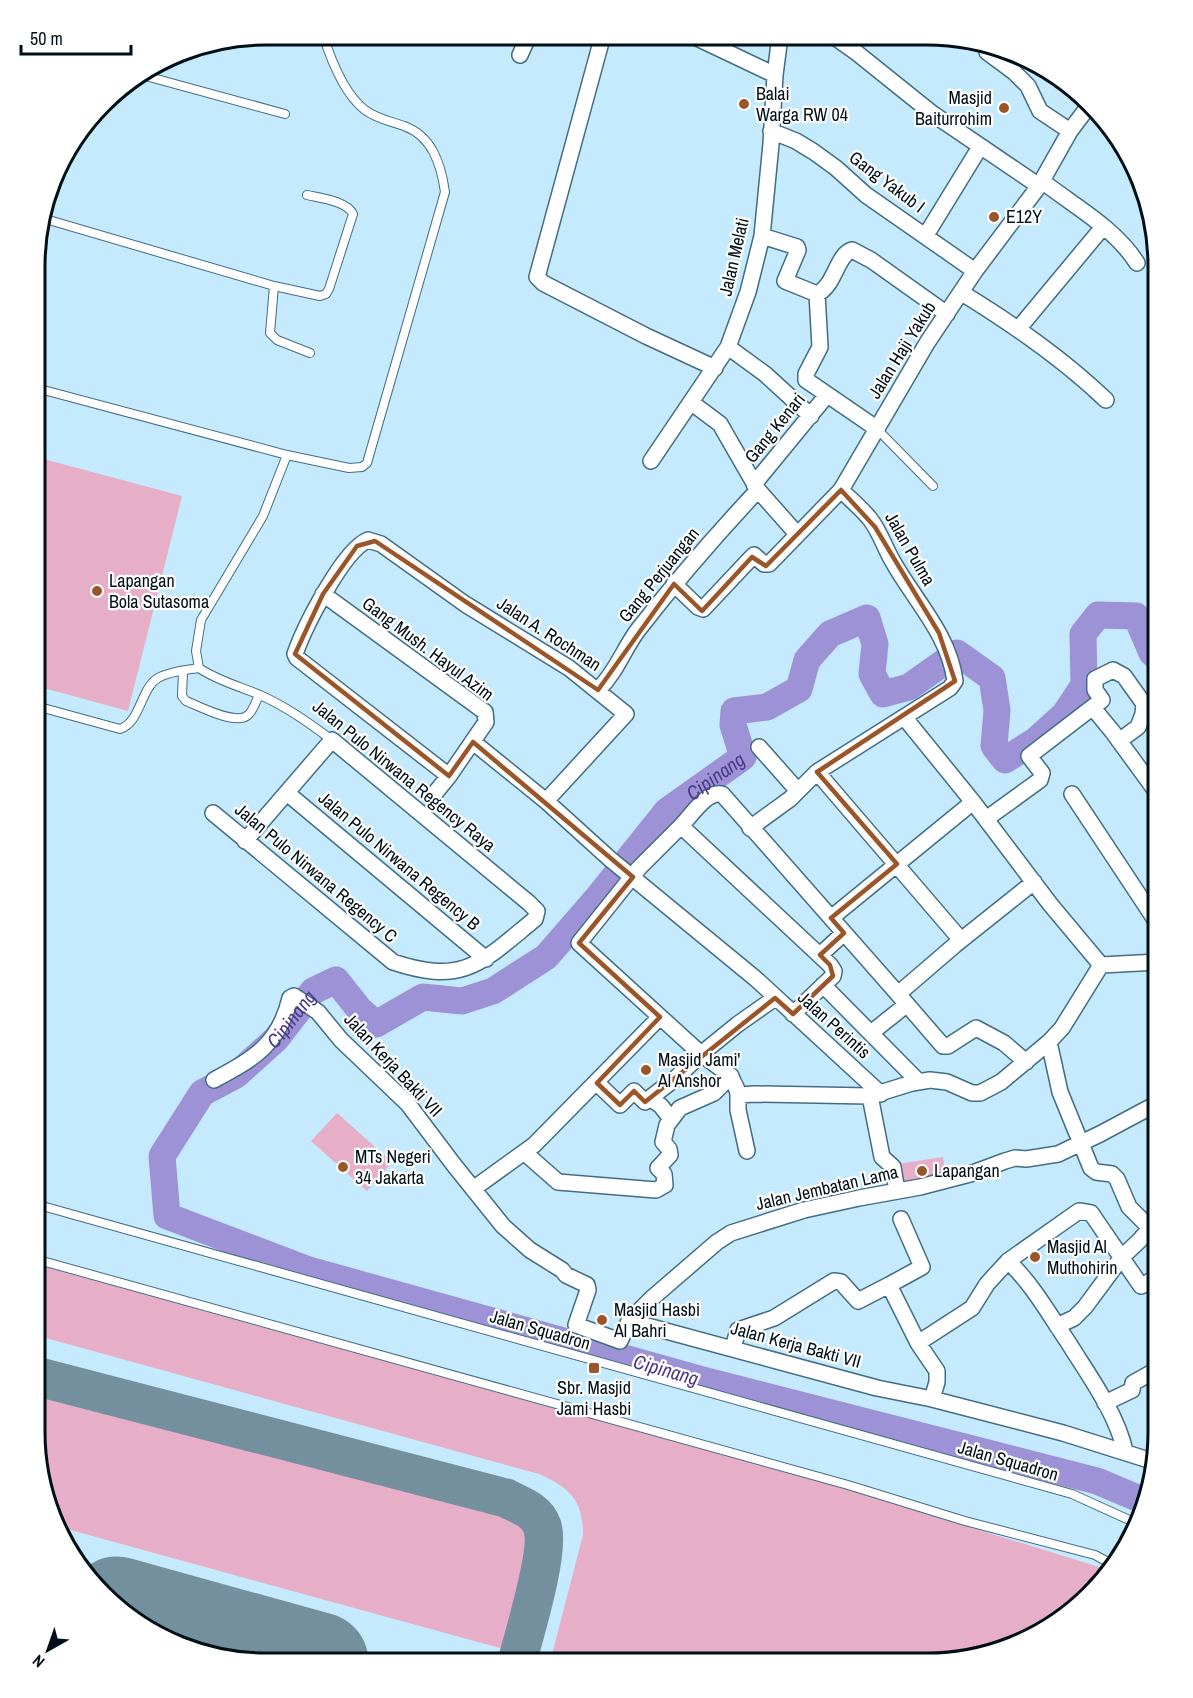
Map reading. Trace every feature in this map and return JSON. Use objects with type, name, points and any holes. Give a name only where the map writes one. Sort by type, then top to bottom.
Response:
[{"type":"street","points":[[520,55],[524,45]]},
{"type":"street","points":[[601,45],[537,277],[543,283],[646,336],[715,368]]},
{"type":"street","points":[[712,45],[775,75]]},
{"type":"street","name":"Jalan Melati","points":[[651,462],[728,347],[747,292],[762,236],[779,45]]},
{"type":"street","points":[[846,45],[933,114],[1103,226],[1128,250],[1137,263]]},
{"type":"street","points":[[991,55],[1028,86],[1040,111],[1070,131]]},
{"type":"street","name":"Jalan Haji Yakub","points":[[674,585],[700,609],[703,609],[754,555],[764,564],[769,564],[841,490],[927,343],[975,271],[1040,184],[1070,131],[1085,112]]},
{"type":"street","name":"Gang Yakub I","points":[[771,131],[796,141],[836,168],[866,195],[975,271]]},
{"type":"street","points":[[926,235],[980,147]]},
{"type":"street","points":[[1019,328],[1103,226]]},
{"type":"street","points":[[762,236],[797,247],[798,250],[785,281],[817,294]]},
{"type":"street","points":[[817,294],[831,280],[844,254],[852,250],[871,260],[947,315]]},
{"type":"street","points":[[962,293],[1019,328],[1077,372],[1106,400]]},
{"type":"street","points":[[817,294],[819,347],[806,379],[876,428]]},
{"type":"street","points":[[728,347],[770,378],[811,416]]},
{"type":"street","name":"Gang Kenari","points":[[756,487],[826,395]]},
{"type":"street","points":[[692,403],[720,424],[756,487],[797,534]]},
{"type":"street","name":"Gang Perjuangan","points":[[602,687],[614,672],[636,633],[756,487]]},
{"type":"street","name":"Jalan Pulma","points":[[841,490],[876,527],[891,559],[947,647],[955,681],[950,688],[904,717]]},
{"type":"street","name":"Jalan A. Rochman","points":[[323,594],[357,546],[368,540],[381,544],[465,604],[602,687],[626,714],[546,801]]},
{"type":"street","points":[[323,594],[297,649],[295,654],[297,658],[449,776]]},
{"type":"street","name":"Gang Mush. Hayul Azim","points":[[323,594],[485,712],[486,722],[473,742]]},
{"type":"street","points":[[987,819],[1040,780],[1042,773],[1029,756],[1061,729],[1102,700],[1095,690],[1095,680],[1113,670],[1119,673],[1144,705],[1138,727],[1119,741]]},
{"type":"street","points":[[1093,708],[1148,780]]},
{"type":"street","points":[[750,828],[798,791],[817,772],[904,717],[1101,965]]},
{"type":"street","points":[[245,841],[332,740]]},
{"type":"street","name":"Jalan Pulo Nirwana Regency Raya","points":[[332,740],[537,911],[535,919],[486,959],[461,970],[447,972],[412,969],[393,962]]},
{"type":"street","points":[[431,798],[473,742],[546,801],[675,914],[734,960],[775,998]]},
{"type":"street","points":[[759,747],[798,791]]},
{"type":"street","points":[[817,772],[961,940]]},
{"type":"street","name":"Jalan Pulo Nirwana Regency B","points":[[287,793],[486,959]]},
{"type":"street","points":[[747,1151],[738,1110],[738,1089],[732,1082],[731,1076],[701,1054],[579,943],[631,876],[707,798],[718,793],[722,794],[943,1046],[948,1046],[976,1028],[1004,1043],[1026,1062]]},
{"type":"street","points":[[1072,794],[1148,909]]},
{"type":"street","points":[[831,918],[973,802]]},
{"type":"street","name":"Jalan Pulo Nirwana Regency C","points":[[213,813],[393,962]]},
{"type":"street","points":[[681,826],[820,955],[834,971],[833,976],[793,1014]]},
{"type":"street","points":[[871,1033],[961,940],[1034,882]]},
{"type":"street","points":[[820,955],[844,933]]},
{"type":"street","points":[[1101,965],[1148,963]]},
{"type":"street","points":[[738,1095],[876,1095],[919,1082],[947,1082],[972,1094],[980,1093],[998,1084],[1050,1042],[1068,1020],[1101,965]]},
{"type":"street","points":[[823,985],[919,1082]]},
{"type":"street","name":"Jalan Kerja Bakti VII","points":[[214,1080],[260,1053],[274,1035],[290,998],[294,996],[318,1012],[341,1040],[408,1104],[503,1226],[525,1246],[566,1275],[587,1285],[588,1290],[576,1325],[620,1341],[629,1321],[877,1388],[932,1399],[1063,1433],[1146,1459]]},
{"type":"street","name":"Jalan Perintis","points":[[650,1098],[738,1024],[775,998],[876,1095]]},
{"type":"street","points":[[474,1189],[525,1153],[660,1017]]},
{"type":"street","points":[[1050,1042],[1060,1092],[1091,1168],[1096,1172],[1112,1174],[1117,1179],[1129,1207],[1148,1219]]},
{"type":"street","points":[[525,1153],[558,1182],[660,1189],[665,1185],[665,1177],[658,1168],[670,1155],[669,1149],[663,1142],[665,1128],[685,1104],[714,1094],[731,1076]]},
{"type":"street","points":[[597,1083],[620,1105],[634,1091],[645,1102],[650,1098],[661,1106],[671,1119]]},
{"type":"street","points":[[876,1095],[882,1157],[893,1167],[897,1191]]},
{"type":"street","name":"Jalan Jembatan Lama","points":[[629,1321],[686,1268],[731,1233],[804,1210],[920,1187],[970,1174],[1015,1158],[1026,1159],[1058,1154],[1148,1108]]},
{"type":"street","points":[[918,1343],[972,1308],[987,1284],[1008,1261],[1079,1211],[1091,1213],[1141,1286],[1148,1282]]},
{"type":"street","points":[[733,1348],[738,1330],[774,1318],[834,1281],[841,1282],[858,1301],[922,1267],[901,1219]]},
{"type":"street","points":[[1057,1326],[1074,1318],[1085,1307],[1122,1257],[1148,1230]]},
{"type":"street","points":[[1008,1261],[1028,1281],[1105,1403],[1118,1426],[1125,1451]]},
{"type":"street","points":[[889,1285],[918,1343],[937,1371],[937,1382],[932,1399]]},
{"type":"street","points":[[1105,1403],[1132,1390],[1133,1383],[1148,1375]]},
{"type":"lane","points":[[45,390],[286,455],[349,468],[362,467],[367,463],[445,192],[441,168],[430,145],[405,126],[380,119],[365,110],[349,93],[328,45]]},
{"type":"lane","points":[[151,77],[285,114]]},
{"type":"lane","points":[[50,220],[274,286],[320,296],[328,291],[353,214],[344,205],[307,195]]},
{"type":"lane","points":[[274,286],[270,333],[277,340],[310,352]]},
{"type":"lane","points":[[876,428],[933,486]]},
{"type":"lane","points":[[45,708],[120,729],[129,724],[152,683],[160,677],[200,668],[196,651],[201,620],[263,516],[286,455]]},
{"type":"lane","name":"Jalan Pulo Nirwana Regency Raya","points":[[200,668],[215,678],[259,694],[292,711],[332,740]]},
{"type":"lane","points":[[183,671],[182,696],[186,701],[230,718],[242,719],[250,714],[259,694]]},
{"type":"lane","name":"Jalan Squadron","points":[[45,1207],[1072,1494],[1130,1520]]},
{"type":"lane","points":[[45,1262],[848,1485],[965,1521],[1095,1555],[1106,1561]]},
{"type":"highlighted area","points":[[841,490],[875,527],[939,633],[955,681],[817,772],[897,864],[831,918],[844,933],[820,955],[830,965],[833,976],[793,1014],[775,998],[645,1102],[634,1091],[620,1105],[597,1083],[660,1017],[579,943],[633,877],[473,742],[449,776],[295,654],[323,594],[357,546],[375,541],[598,690],[674,584],[702,611],[752,557],[766,566]]},
{"type":"shaded area","name":"Lapangan Bola Sutasoma","points":[[45,459],[182,496],[128,711],[45,688]]},
{"type":"shaded area","points":[[337,1113],[392,1162],[367,1191],[311,1141]]},
{"type":"shaded area","name":"Lapangan","points":[[943,1157],[946,1178],[902,1184],[898,1164]]},
{"type":"shaded area","points":[[45,1267],[846,1489],[1101,1569],[1073,1598],[1050,1616],[1012,1636],[970,1649],[942,1653],[552,1653],[583,1535],[580,1513],[573,1497],[567,1490],[539,1474],[45,1338]]},
{"type":"shaded area","points":[[45,1379],[506,1498],[522,1506],[540,1521],[544,1538],[544,1553],[537,1589],[518,1653],[68,1529],[49,1475],[45,1447]]},
{"type":"waterway","name":"Cipinang","points":[[1137,1498],[1097,1481],[703,1380],[309,1270],[167,1216],[162,1156],[202,1093],[236,1075],[276,1039],[313,991],[336,980],[359,1009],[376,1024],[423,997],[462,1001],[493,991],[546,957],[599,896],[667,811],[743,757],[733,725],[734,711],[767,707],[799,689],[807,660],[830,634],[867,618],[875,644],[872,674],[883,694],[909,687],[957,653],[992,678],[997,710],[994,746],[1005,760],[1035,741],[1065,714],[1084,685],[1083,634],[1098,615],[1136,616],[1148,644]]},
{"type":"taxiway","points":[[45,1379],[506,1498],[527,1509],[540,1520],[544,1537],[540,1572],[519,1653]]},
{"type":"runway","points":[[137,1612],[287,1653]]},
{"type":"place","name":"Balai Warga RW 04","points":[[744,104]]},
{"type":"place","name":"Masjid Baiturrohim","points":[[1004,108]]},
{"type":"place","name":"E12Y","points":[[994,217]]},
{"type":"place","name":"Lapangan Bola Sutasoma","points":[[97,591]]},
{"type":"place","name":"Masjid Jami' Al Anshor","points":[[646,1070]]},
{"type":"place","name":"MTs Negeri 34 Jakarta","points":[[343,1167]]},
{"type":"place","name":"Lapangan","points":[[922,1171]]},
{"type":"place","name":"Masjid Al Muthohirin","points":[[1035,1257]]},
{"type":"place","name":"Masjid Hasbi Al Bahri","points":[[602,1320]]},
{"type":"place","name":"Sbr. Masjid Jami Hasbi","points":[[594,1368]]}]
